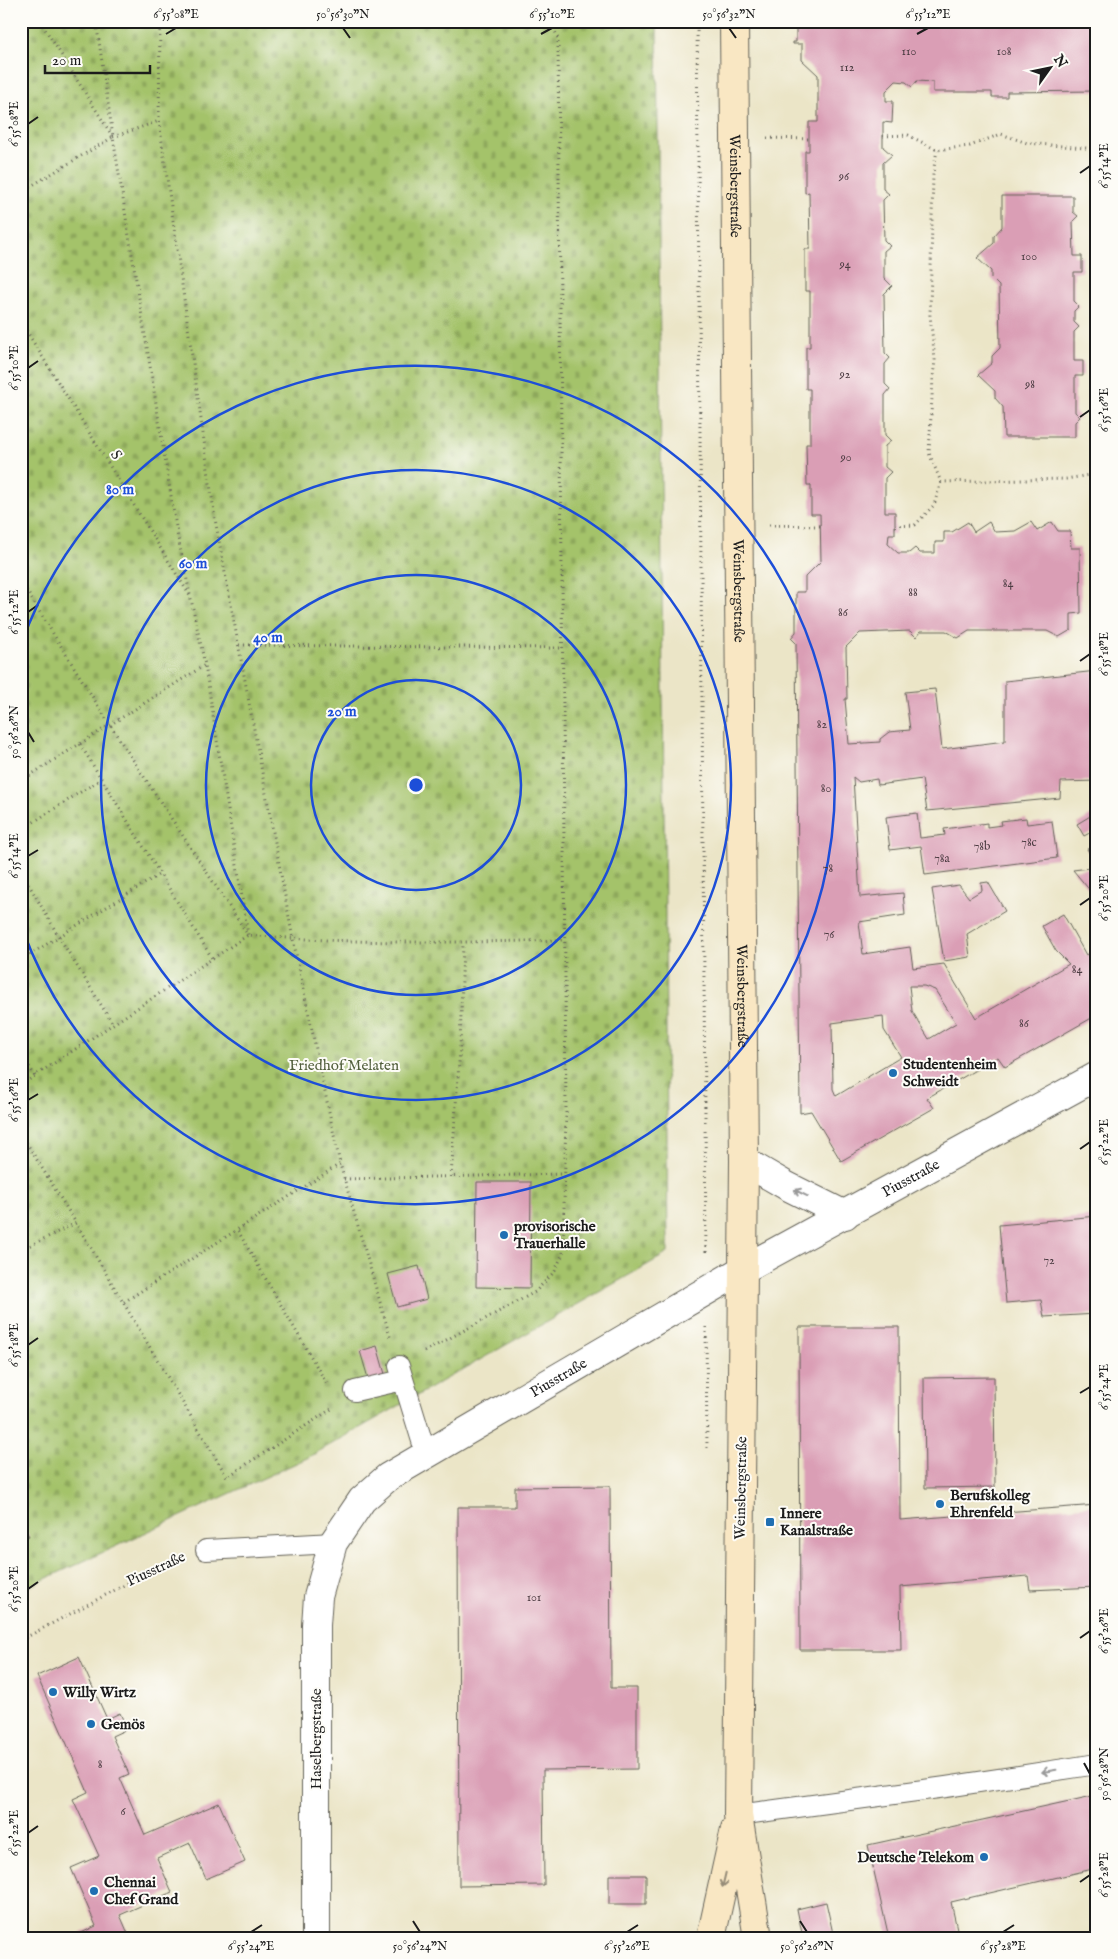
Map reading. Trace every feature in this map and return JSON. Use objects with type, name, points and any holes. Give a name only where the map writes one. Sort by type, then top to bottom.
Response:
[{"type":"street","name":"Weinsbergstraße","points":[[734,21],[744,1161],[738,1815],[758,1938]]},
{"type":"street","name":"Piusstraße","points":[[333,1543],[362,1500],[388,1477],[706,1290],[1097,1076]]},
{"type":"street","points":[[744,1161],[787,1186],[845,1215]]},
{"type":"street","name":"Haselbergstraße","points":[[316,1938],[316,1625],[318,1597],[333,1543]]},
{"type":"street","name":"Weinsbergstraße","points":[[711,1938],[738,1815]]},
{"type":"lane","points":[[356,1390],[401,1373],[426,1454]]},
{"type":"lane","name":"Piusstraße","points":[[206,1550],[333,1543]]},
{"type":"lane","points":[[738,1815],[946,1787],[1097,1764]]},
{"type":"path","points":[[40,21],[113,137]]},
{"type":"path","points":[[96,21],[113,137],[178,533],[205,665],[248,935]]},
{"type":"path","points":[[160,21],[159,121],[215,519],[293,939],[340,1164],[401,1373],[535,1292],[555,1271],[563,1253],[566,1111],[558,39],[552,23],[548,21]]},
{"type":"path","points":[[697,21],[707,1460]]},
{"type":"path","points":[[21,192],[113,137],[159,121]]},
{"type":"path","points":[[883,136],[908,135],[937,150],[970,146],[1001,134],[1027,143],[1097,149]]},
{"type":"path","points":[[736,137],[809,139]]},
{"type":"path","points":[[895,526],[915,525],[934,505],[941,482],[930,453],[932,378],[935,360],[930,315],[933,174],[937,150]]},
{"type":"path","name":"S","points":[[21,322],[191,599]]},
{"type":"path","points":[[1090,475],[1097,462]]},
{"type":"path","points":[[941,482],[1066,479],[1090,475]]},
{"type":"path","points":[[1090,475],[1097,485]]},
{"type":"path","points":[[739,524],[820,526]]},
{"type":"path","points":[[21,582],[110,725],[248,935]]},
{"type":"path","points":[[239,646],[562,648]]},
{"type":"path","points":[[21,781],[205,665]]},
{"type":"path","points":[[80,744],[212,958]]},
{"type":"path","points":[[21,830],[101,779]]},
{"type":"path","points":[[21,871],[58,936],[113,1024]]},
{"type":"path","points":[[21,960],[160,874]]},
{"type":"path","points":[[21,1085],[248,935],[293,939],[463,943],[564,940]]},
{"type":"path","points":[[451,1176],[460,1048],[463,943]]},
{"type":"path","points":[[21,1054],[35,1076]]},
{"type":"path","points":[[21,1134],[124,1302],[227,1477],[339,1404]]},
{"type":"path","points":[[124,1302],[238,1231],[340,1164]]},
{"type":"path","points":[[344,1179],[564,1174]]},
{"type":"path","points":[[21,1250],[76,1223]]},
{"type":"path","points":[[238,1231],[333,1394]]},
{"type":"path","name":"Piusstraße","points":[[21,1640],[164,1562],[186,1554],[206,1550]]},
{"type":"green space","name":"Friedhof Melaten","points":[[21,21],[657,21],[668,1253],[307,1458],[21,1590]]},
{"type":"building","points":[[796,21],[1097,21],[1097,91],[1007,92],[1007,97],[992,97],[992,92],[933,92],[933,82],[917,81],[912,87],[906,82],[896,81],[886,91],[886,101],[893,101],[892,123],[883,122],[883,147],[892,155],[883,163],[883,189],[889,194],[883,200],[884,240],[890,246],[884,251],[884,278],[892,286],[884,294],[885,353],[890,358],[885,364],[885,384],[890,389],[885,395],[885,435],[891,441],[885,446],[885,467],[891,472],[885,478],[885,512],[895,512],[895,534],[889,534],[888,544],[898,553],[909,553],[915,548],[920,553],[935,553],[935,542],[944,542],[944,532],[952,532],[968,522],[974,532],[989,522],[995,532],[1015,531],[1031,522],[1037,531],[1052,522],[1058,531],[1070,531],[1071,548],[1080,548],[1081,613],[1071,614],[1071,630],[1059,637],[1047,631],[969,631],[958,638],[946,631],[921,631],[916,637],[910,631],[860,633],[846,647],[847,699],[845,699],[849,744],[880,742],[880,739],[889,732],[910,730],[905,692],[935,689],[942,749],[1005,741],[1005,681],[1097,671],[1097,781],[1061,782],[1060,798],[927,811],[922,779],[878,785],[877,779],[859,782],[853,777],[860,897],[903,893],[905,915],[859,922],[863,954],[910,947],[913,968],[944,964],[976,1018],[1069,964],[1056,951],[1042,926],[1063,914],[1086,955],[1097,949],[1097,1015],[1005,1067],[998,1057],[927,1098],[934,1108],[841,1161],[811,1111],[800,1113],[796,643],[791,638],[796,632],[796,592],[805,592],[805,577],[821,561],[820,514],[811,514],[811,485],[807,485],[806,444],[810,444],[810,389],[806,389],[806,347],[810,347],[810,291],[805,291],[805,249],[810,249],[809,192],[805,193],[805,151],[809,151],[809,122],[818,122],[818,75],[802,60],[802,44],[793,44],[793,42],[796,42]],"holes":[[[909,986],[924,986],[935,990],[956,1023],[929,1039],[912,1011]],[[883,1016],[884,1030],[901,1057],[836,1096],[833,1089],[832,1023]]]},
{"type":"building","points":[[1002,196],[1073,196],[1073,212],[1078,216],[1073,221],[1074,256],[1082,256],[1082,272],[1074,272],[1074,301],[1079,306],[1074,311],[1074,322],[1079,327],[1074,332],[1074,361],[1083,361],[1083,376],[1075,376],[1075,412],[1080,417],[1075,422],[1075,437],[1004,437],[1003,407],[995,398],[995,391],[978,375],[992,363],[992,356],[1000,348],[999,286],[991,278],[991,271],[977,258],[994,243],[994,236],[1002,227]]},
{"type":"building","points":[[1097,812],[1097,829],[1084,836],[1077,824]]},
{"type":"building","points":[[917,813],[920,838],[945,835],[944,829],[987,823],[987,827],[1002,825],[1001,821],[1026,818],[1027,824],[1052,821],[1057,858],[925,875],[921,846],[890,850],[886,817]]},
{"type":"building","points":[[1097,844],[1097,865],[1087,849]]},
{"type":"building","points":[[1097,867],[1097,899],[1073,870]]},
{"type":"building","points":[[988,882],[1005,911],[967,934],[970,957],[944,961],[932,889],[959,885],[969,898],[982,890],[981,883]]},
{"type":"building","name":"provisorische Trauerhalle","points":[[477,1182],[531,1182],[530,1288],[476,1287]]},
{"type":"building","points":[[1097,1216],[1097,1314],[1044,1317],[1041,1300],[1006,1303],[999,1225]]},
{"type":"building","points":[[419,1266],[427,1299],[397,1307],[388,1274]]},
{"type":"building","points":[[799,1327],[899,1327],[900,1520],[1097,1505],[1097,1587],[1030,1590],[1028,1576],[900,1587],[901,1650],[800,1650]]},
{"type":"building","points":[[377,1346],[387,1381],[370,1385],[360,1351]]},
{"type":"building","points":[[994,1377],[995,1487],[925,1488],[924,1378]]},
{"type":"building","points":[[610,1486],[611,1688],[637,1688],[637,1769],[543,1770],[544,1885],[459,1886],[458,1507],[515,1507],[515,1487]]},
{"type":"building","points":[[21,1523],[29,1536],[21,1540]]},
{"type":"building","points":[[79,1657],[107,1719],[120,1713],[127,1729],[112,1736],[129,1774],[120,1778],[145,1835],[219,1803],[245,1862],[206,1879],[190,1843],[157,1858],[172,1892],[120,1915],[130,1938],[78,1938],[77,1935],[96,1926],[71,1868],[99,1856],[73,1799],[88,1792],[37,1676]]},
{"type":"building","name":"Deutsche Telekom","points":[[1097,1795],[1097,1868],[951,1902],[959,1938],[889,1938],[868,1845]]},
{"type":"building","points":[[609,1875],[646,1875],[646,1904],[609,1904]]},
{"type":"building","points":[[826,1902],[834,1938],[803,1938],[797,1909]]},
{"type":"place","name":"Studentenheim Schweidt","points":[[893,1073]]},
{"type":"place","name":"provisorische Trauerhalle","points":[[504,1235]]},
{"type":"place","name":"Berufskolleg Ehrenfeld","points":[[940,1504]]},
{"type":"place","name":"Innere Kanalstraße","points":[[770,1522]]},
{"type":"place","name":"Willy Wirtz","points":[[53,1692]]},
{"type":"place","name":"Gemös","points":[[91,1724]]},
{"type":"place","name":"Deutsche Telekom","points":[[984,1857]]},
{"type":"place","name":"Chennai Chef Grand","points":[[94,1891]]}]
